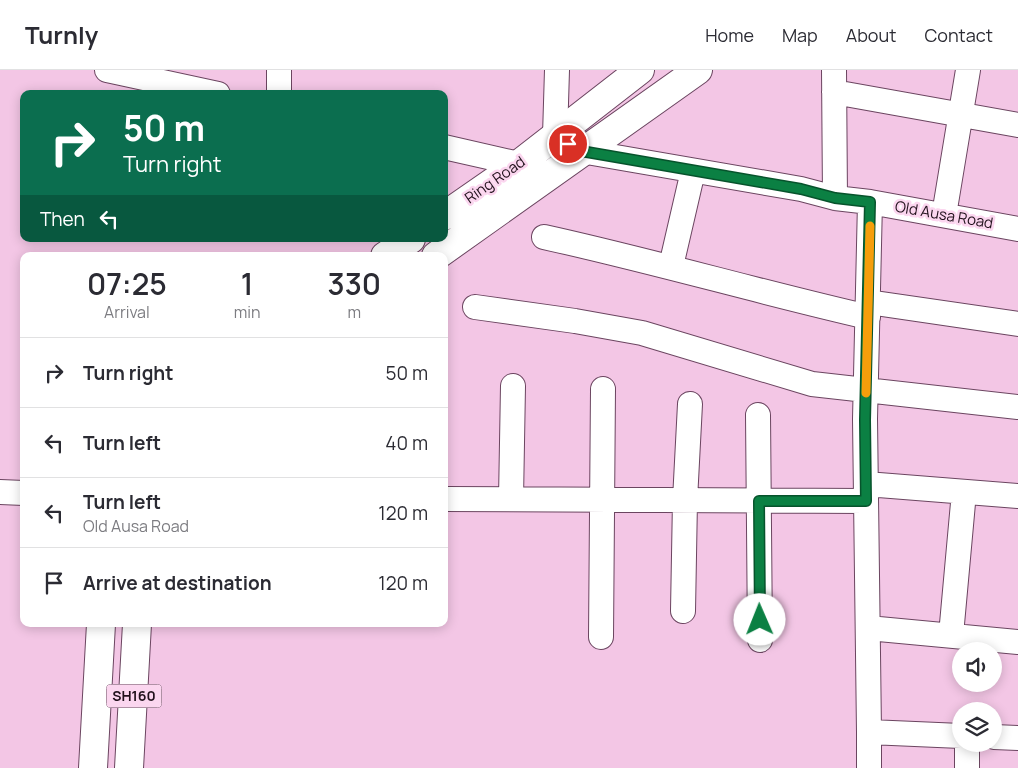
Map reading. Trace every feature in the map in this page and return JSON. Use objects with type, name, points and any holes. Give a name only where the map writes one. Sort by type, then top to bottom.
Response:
[{"type":"main road","name":"Ring Road","points":[[448,213],[519,164],[640,70]]},
{"type":"main road","points":[[442,252],[581,151],[698,70]]},
{"type":"main road","points":[[391,252],[406,242]]},
{"type":"main road","name":"SH160","points":[[93,768],[101,627]]},
{"type":"main road","name":"SH160","points":[[129,768],[137,627]]},
{"type":"street","points":[[107,70],[200,90]]},
{"type":"street","points":[[279,70],[279,90]]},
{"type":"street","points":[[555,136],[557,70]]},
{"type":"street","points":[[944,215],[968,70]]},
{"type":"street","points":[[835,198],[834,81],[961,114],[1018,125]]},
{"type":"street","name":"Old Ausa Road","points":[[555,136],[581,151],[801,189],[835,198],[870,202],[1018,229]]},
{"type":"street","points":[[448,148],[519,164]]},
{"type":"street","points":[[671,266],[693,170]]},
{"type":"street","points":[[869,768],[866,392],[870,202]]},
{"type":"street","points":[[544,237],[671,266],[780,297],[868,310],[1018,324]]},
{"type":"street","points":[[475,307],[575,321],[642,333],[812,384],[866,392],[1018,407]]},
{"type":"street","points":[[511,499],[513,386]]},
{"type":"street","points":[[601,637],[603,389]]},
{"type":"street","points":[[683,611],[685,500],[690,404]]},
{"type":"street","points":[[758,416],[760,640]]},
{"type":"street","points":[[0,492],[20,493]]},
{"type":"street","points":[[448,500],[759,501],[866,492],[964,492],[1018,496]]},
{"type":"street","points":[[951,636],[964,492]]},
{"type":"street","points":[[868,628],[1018,642]]},
{"type":"street","points":[[869,732],[952,736]]},
{"type":"street","points":[[1002,737],[1018,738]]},
{"type":"street","points":[[967,768],[968,752]]},
{"type":"slow traffic","points":[[866,393],[870,226]]},
{"type":"route","points":[[568,144],[581,151],[801,189],[835,198],[870,202],[865,420],[866,501],[759,501],[760,620]]}]
